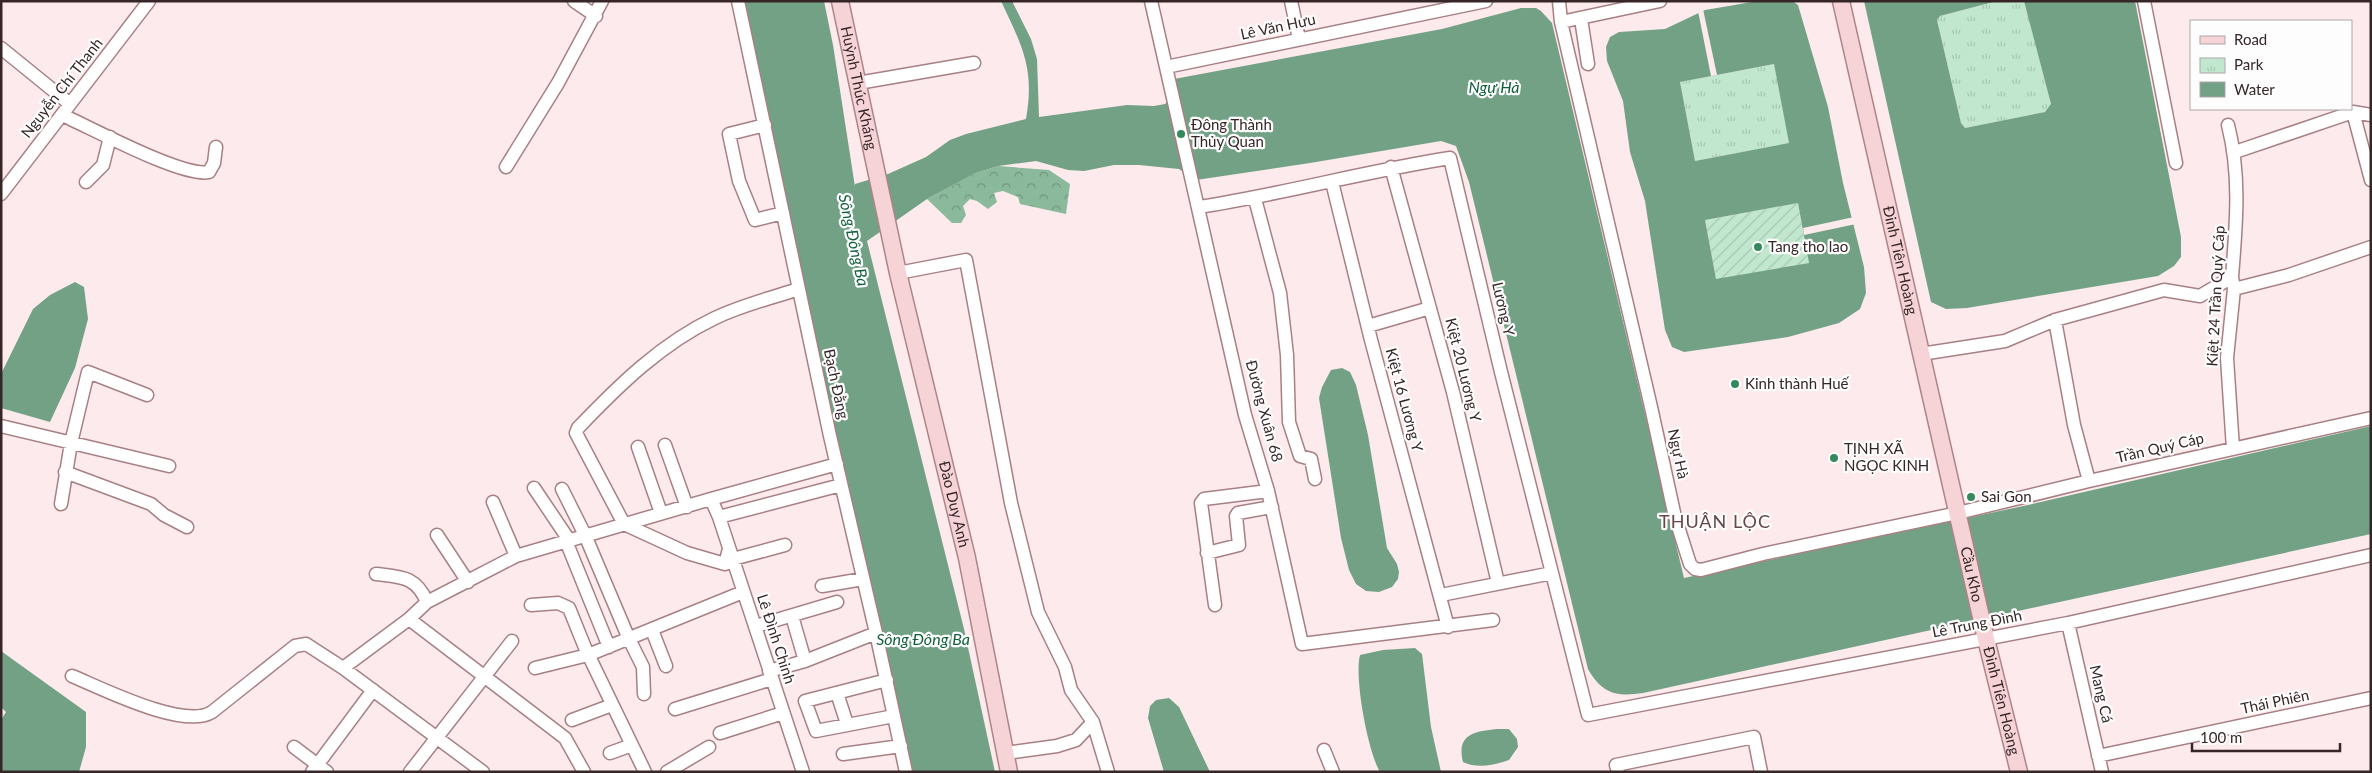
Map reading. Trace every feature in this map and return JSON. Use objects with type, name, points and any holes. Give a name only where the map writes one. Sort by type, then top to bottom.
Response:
[{"type":"main road","name":"Đinh Tiên Hoàng","points":[[1841,1],[1959,516]]},
{"type":"main road","name":"Huỳnh Thúc Kháng","points":[[844,2],[858,83],[890,239]]},
{"type":"main road","name":"Đào Duy Anh","points":[[890,239],[964,549],[1009,772]]},
{"type":"main road","name":"Cầu Kho","points":[[1959,516],[1985,633]]},
{"type":"main road","name":"Đinh Tiên Hoàng","points":[[1985,633],[2019,772]]},
{"type":"street","name":"Nguyễn Chí Thanh","points":[[3,189],[149,1]]},
{"type":"street","points":[[574,1],[596,16]]},
{"type":"street","points":[[506,167],[596,16],[602,1]]},
{"type":"street","name":"Bạch Đằng","points":[[738,1],[841,484],[887,680],[906,772]]},
{"type":"street","points":[[1151,1],[1166,67]]},
{"type":"street","points":[[1291,1],[1299,39]]},
{"type":"street","name":"Lê Văn Hưu","points":[[1166,67],[1486,1]]},
{"type":"street","points":[[1559,1],[1561,22],[1660,1]]},
{"type":"street","points":[[2144,1],[2176,163]]},
{"type":"street","points":[[1580,19],[1588,64]]},
{"type":"street","name":"Ngự Hà","points":[[1561,22],[1651,408],[1674,517],[1690,564],[1694,569],[1701,570],[1763,554],[1959,516]]},
{"type":"street","points":[[1,48],[70,104]]},
{"type":"street","points":[[858,83],[974,62]]},
{"type":"street","name":"Đường Xuân 68","points":[[1166,67],[1245,415],[1272,507],[1302,644],[1448,627]]},
{"type":"street","points":[[2353,112],[2371,180]]},
{"type":"street","points":[[2235,152],[2353,112],[2371,115]]},
{"type":"street","points":[[62,115],[170,164],[203,174],[209,172],[214,163],[216,147]]},
{"type":"street","points":[[765,125],[728,134],[739,181],[755,220],[783,213]]},
{"type":"street","name":"Kiệt 24 Trần Quý Cáp","points":[[2228,125],[2235,152],[2237,204],[2227,358],[2233,448]]},
{"type":"street","points":[[86,182],[103,165],[110,137]]},
{"type":"street","name":"Lương Y","points":[[1199,207],[1254,199],[1391,167],[1450,158],[1588,715]]},
{"type":"street","name":"Kiệt 20 Lương Y","points":[[1391,167],[1453,392],[1498,583]]},
{"type":"street","name":"Kiệt 16 Lương Y","points":[[1332,182],[1448,627]]},
{"type":"street","points":[[1254,199],[1280,293],[1287,355],[1289,422],[1300,456],[1311,459],[1315,479]]},
{"type":"street","points":[[1922,354],[2005,341],[2055,320],[2164,290],[2200,296],[2233,283],[2289,275],[2371,246]]},
{"type":"street","points":[[898,273],[966,260],[1012,503],[1038,612],[1065,667],[1071,690],[1093,722],[1108,772]]},
{"type":"street","points":[[785,545],[731,554],[725,564],[686,553],[624,524],[595,466],[579,442],[576,434],[578,428],[636,370],[687,333],[717,317],[799,289]]},
{"type":"street","points":[[1368,326],[1430,308]]},
{"type":"street","points":[[2055,320],[2074,425],[2089,481]]},
{"type":"street","points":[[61,504],[65,472],[88,372],[147,395]]},
{"type":"street","name":"Trần Quý Cáp","points":[[1959,516],[2089,481],[2371,418]]},
{"type":"street","points":[[1,426],[169,466]]},
{"type":"street","points":[[665,444],[687,507]]},
{"type":"street","points":[[638,447],[661,513]]},
{"type":"street","points":[[343,668],[409,620],[427,602],[516,556],[837,464]]},
{"type":"street","points":[[65,472],[151,504],[164,515],[187,526]]},
{"type":"street","points":[[719,517],[841,484]]},
{"type":"street","points":[[534,488],[567,540],[609,647]]},
{"type":"street","points":[[562,489],[585,535],[629,639],[643,666],[644,694]]},
{"type":"street","points":[[1215,605],[1200,509],[1203,500],[1268,491]]},
{"type":"street","name":"Lê Đình Chinh","points":[[710,499],[719,517],[803,772]]},
{"type":"street","points":[[493,502],[516,556]]},
{"type":"street","points":[[1207,552],[1240,545],[1236,516],[1238,513],[1272,507]]},
{"type":"street","points":[[437,535],[468,582]]},
{"type":"street","name":"Lê Trung Đình","points":[[1588,715],[1985,633],[2068,622],[2371,555]]},
{"type":"street","points":[[1441,595],[1552,573]]},
{"type":"street","points":[[376,574],[406,577],[422,590],[427,602]]},
{"type":"street","points":[[822,586],[863,579]]},
{"type":"street","points":[[535,668],[588,656],[743,592]]},
{"type":"street","points":[[756,626],[837,602]]},
{"type":"street","points":[[531,605],[558,603],[567,606],[588,656],[645,772]]},
{"type":"street","points":[[792,616],[804,661]]},
{"type":"street","points":[[409,620],[565,738],[584,772]]},
{"type":"street","points":[[1448,627],[1492,620]]},
{"type":"street","name":"Mang Cá","points":[[2068,622],[2102,772]]},
{"type":"street","points":[[652,630],[666,666]]},
{"type":"street","points":[[676,709],[771,675],[876,633]]},
{"type":"street","points":[[410,772],[512,641]]},
{"type":"street","points":[[72,676],[152,709],[199,717],[212,712],[299,644],[310,645],[482,772]]},
{"type":"street","points":[[887,680],[805,701],[816,731],[894,716]]},
{"type":"street","points":[[294,747],[319,769],[373,690]]},
{"type":"street","points":[[837,693],[847,724]]},
{"type":"street","name":"Thái Phiên","points":[[2098,756],[2371,698]]},
{"type":"street","points":[[572,720],[612,705]]},
{"type":"street","points":[[720,734],[784,712]]},
{"type":"street","points":[[1006,753],[1057,746],[1076,740],[1093,722]]},
{"type":"street","points":[[1618,772],[1616,765],[1754,737],[1761,772]]},
{"type":"street","points":[[610,753],[632,745]]},
{"type":"street","points":[[842,754],[901,746]]},
{"type":"street","points":[[667,772],[708,747]]},
{"type":"street","points":[[1324,750],[1333,772]]},
{"type":"green space","points":[[1997,1],[2025,3],[2051,104],[2045,112],[1965,128],[1961,123],[1937,20],[1940,16]]},
{"type":"green space","points":[[1774,64],[1790,143],[1695,161],[1680,82]]},
{"type":"green space","points":[[998,166],[1049,170],[1070,184],[1066,214],[1020,204],[1018,197],[1003,191],[994,193],[997,202],[988,209],[977,201],[970,199],[963,206],[966,215],[961,223],[952,223],[927,199],[976,173]]},
{"type":"green space","points":[[1798,203],[1809,263],[1716,280],[1705,220]]},
{"type":"water","name":"Ngự Hà","points":[[745,1],[824,1],[833,45],[855,187],[855,184],[888,174],[926,157],[950,140],[966,134],[1026,119],[1029,85],[1028,71],[1021,45],[1001,1],[1012,1],[1031,39],[1037,59],[1039,117],[1127,105],[1154,106],[1165,104],[1171,98],[1174,79],[1442,29],[1521,8],[1536,8],[1541,11],[1552,23],[1684,578],[2028,505],[2371,426],[2371,534],[1643,693],[1618,694],[1605,689],[1599,684],[1588,669],[1469,182],[1456,146],[1441,141],[1196,180],[1179,169],[1139,165],[1114,165],[1084,171],[1068,170],[1036,161],[998,166],[976,173],[927,199],[867,241],[964,629],[995,772],[910,772],[858,538]]},
{"type":"water","points":[[1758,1],[1792,1],[1798,5],[1828,107],[1843,183],[1864,267],[1866,293],[1860,309],[1839,323],[1788,337],[1684,352],[1672,347],[1665,330],[1645,201],[1630,152],[1623,101],[1607,61],[1606,47],[1610,37],[1619,32],[1665,29],[1705,10]],"holes":[[[1774,64],[1789,143],[1695,161],[1680,82]],[[1798,203],[1809,263],[1716,279],[1705,220]]]},
{"type":"water","points":[[1864,1],[1997,1],[1940,16],[1937,20],[1961,123],[1965,128],[2045,112],[2051,104],[2024,1],[2135,1],[2181,237],[2181,257],[2174,266],[2158,276],[1967,308],[1946,309],[1931,302]]},
{"type":"water","points":[[75,282],[84,287],[88,319],[75,368],[50,422],[1,408],[1,374],[33,309],[50,295]]},
{"type":"water","points":[[1342,368],[1350,372],[1356,385],[1368,435],[1387,548],[1397,564],[1399,572],[1398,579],[1392,587],[1379,592],[1366,591],[1356,584],[1349,570],[1341,538],[1319,398],[1322,387],[1331,370]]},
{"type":"water","points":[[1415,648],[1422,654],[1431,727],[1441,772],[1380,772],[1371,749],[1363,715],[1359,680],[1360,655],[1383,650]]},
{"type":"water","points":[[1,651],[86,712],[86,747],[79,772],[1,772],[1,720],[6,712],[1,707]]},
{"type":"water","points":[[1169,698],[1179,707],[1210,772],[1164,772],[1148,718],[1150,706],[1156,700]]},
{"type":"water","points":[[1509,729],[1517,739],[1518,747],[1509,760],[1480,766],[1463,762],[1462,745],[1469,736],[1482,731]]},
{"type":"pier","points":[[1703,9],[1717,75],[1711,76],[1698,11]]},
{"type":"pier","points":[[1854,217],[1856,224],[1804,235],[1803,228]]},
{"type":"place","name":"Đông Thành Thủy Quan","points":[[1181,134]]},
{"type":"place","name":"Tang tho lao","points":[[1758,247]]},
{"type":"place","name":"Kinh thành Huế","points":[[1735,384]]},
{"type":"place","name":"TỊNH XÃ NGỌC KINH","points":[[1834,458]]},
{"type":"place","name":"Sai Gon","points":[[1971,497]]},
{"type":"district","name":"THUẬN LỘC","points":[[1715,522]]},
{"type":"water label","name":"Sông Đông Ba","points":[[854,240]]},
{"type":"water label","name":"Sông Đông Ba","points":[[923,639]]}]
